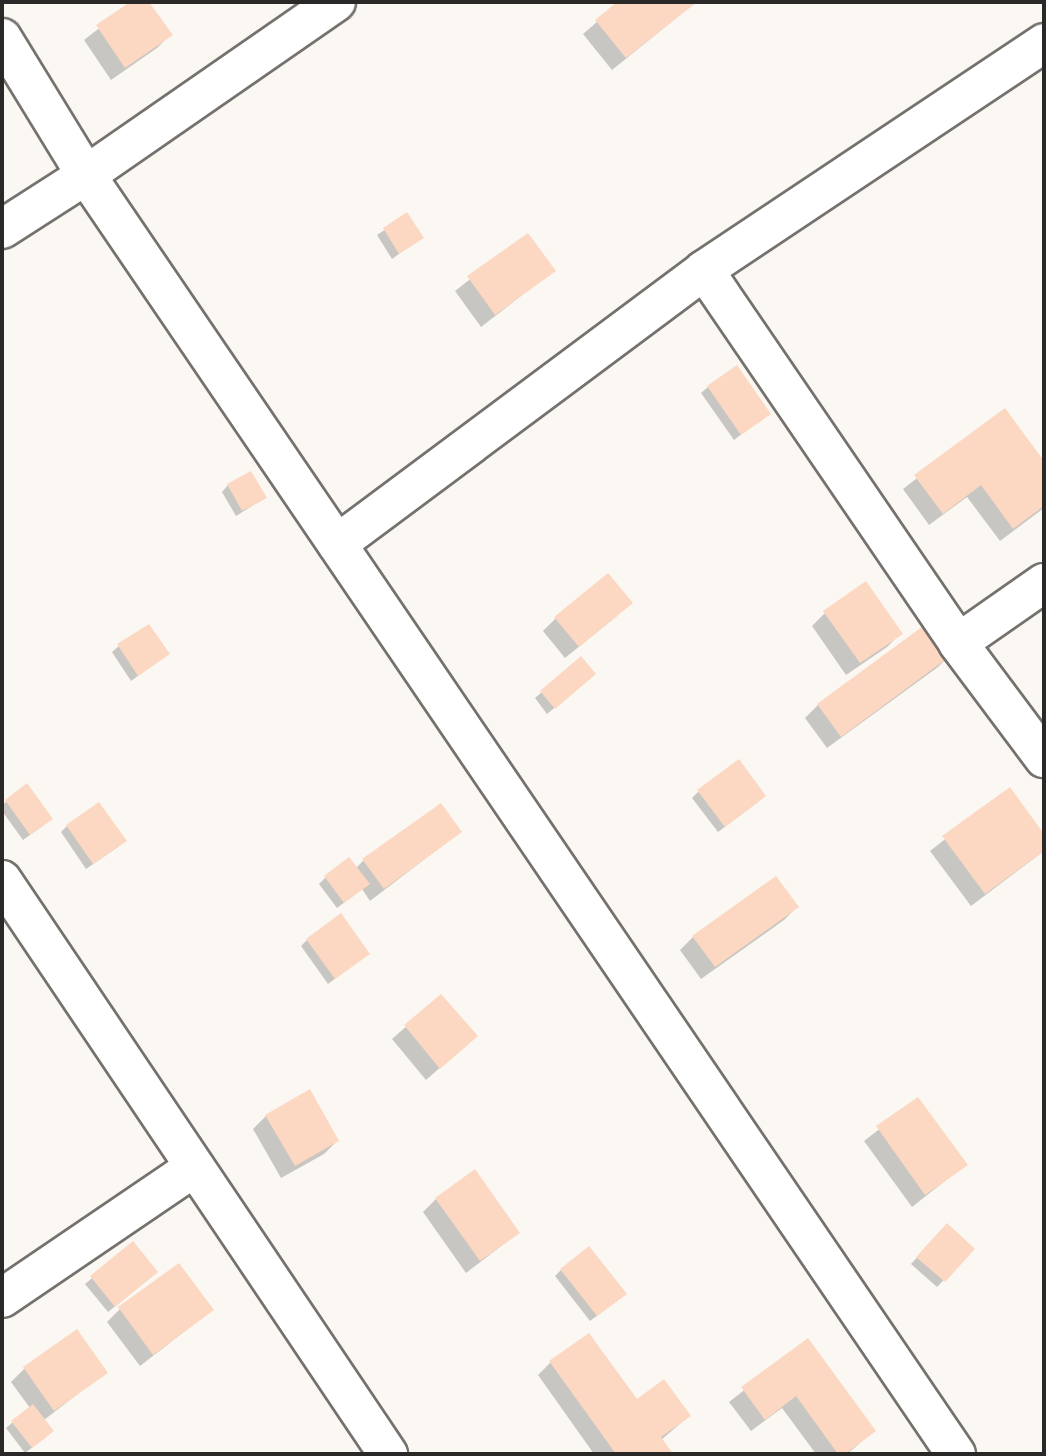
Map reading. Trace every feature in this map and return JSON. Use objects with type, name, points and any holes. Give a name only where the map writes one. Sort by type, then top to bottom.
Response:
[{"type":"street","points":[[2,229],[86,175],[336,2]]},
{"type":"street","points":[[2,38],[86,175],[956,1454]]},
{"type":"street","points":[[337,544],[704,270],[1044,43]]},
{"type":"street","points":[[704,270],[958,643],[1044,758]]},
{"type":"street","points":[[958,643],[1044,583]]},
{"type":"street","points":[[2,880],[388,1454]]},
{"type":"street","points":[[2,1298],[195,1167]]},
{"type":"building","points":[[130,2],[149,2],[173,35],[125,68],[96,25]]},
{"type":"building","points":[[617,2],[697,2],[626,58],[595,20]]},
{"type":"building","points":[[407,212],[424,238],[399,254],[383,228]]},
{"type":"building","points":[[528,233],[556,271],[495,315],[467,276]]},
{"type":"building","points":[[737,365],[771,414],[741,435],[707,386]]},
{"type":"building","points":[[1005,408],[1044,461],[1044,506],[1013,529],[981,485],[943,514],[914,475]]},
{"type":"building","points":[[251,471],[267,498],[242,511],[227,484]]},
{"type":"building","points":[[608,573],[633,603],[579,647],[554,617]]},
{"type":"building","points":[[866,581],[903,634],[860,663],[823,611]]},
{"type":"building","points":[[930,621],[953,654],[841,737],[817,704]]},
{"type":"building","points":[[149,624],[170,654],[138,676],[117,644]]},
{"type":"building","points":[[581,656],[596,674],[555,709],[540,691]]},
{"type":"building","points":[[739,759],[766,796],[725,827],[697,790]]},
{"type":"building","points":[[27,783],[53,819],[30,835],[5,800]]},
{"type":"building","points":[[1010,787],[1044,834],[1044,851],[985,894],[942,836]]},
{"type":"building","points":[[99,802],[127,841],[93,864],[66,825]]},
{"type":"building","points":[[441,803],[462,832],[384,889],[362,859]]},
{"type":"building","points":[[349,857],[370,884],[344,903],[324,876]]},
{"type":"building","points":[[776,876],[799,907],[715,967],[692,936]]},
{"type":"building","points":[[341,913],[370,954],[335,979],[306,939]]},
{"type":"building","points":[[441,994],[478,1036],[440,1069],[404,1025]]},
{"type":"building","points":[[310,1089],[339,1141],[295,1166],[265,1115]]},
{"type":"building","points":[[918,1097],[968,1165],[925,1195],[876,1126]]},
{"type":"building","points":[[475,1169],[520,1233],[480,1261],[435,1198]]},
{"type":"building","points":[[947,1223],[975,1249],[945,1282],[916,1257]]},
{"type":"building","points":[[133,1241],[158,1272],[115,1307],[90,1276]]},
{"type":"building","points":[[589,1246],[627,1294],[597,1316],[560,1269]]},
{"type":"building","points":[[179,1263],[214,1310],[153,1355],[118,1307]]},
{"type":"building","points":[[77,1329],[108,1373],[54,1411],[23,1367]]},
{"type":"building","points":[[589,1333],[637,1399],[664,1379],[691,1416],[661,1437],[673,1454],[616,1454],[549,1361]]},
{"type":"building","points":[[808,1338],[876,1431],[845,1454],[838,1454],[796,1396],[765,1420],[741,1387]]},
{"type":"building","points":[[33,1404],[54,1431],[32,1448],[11,1421]]}]
